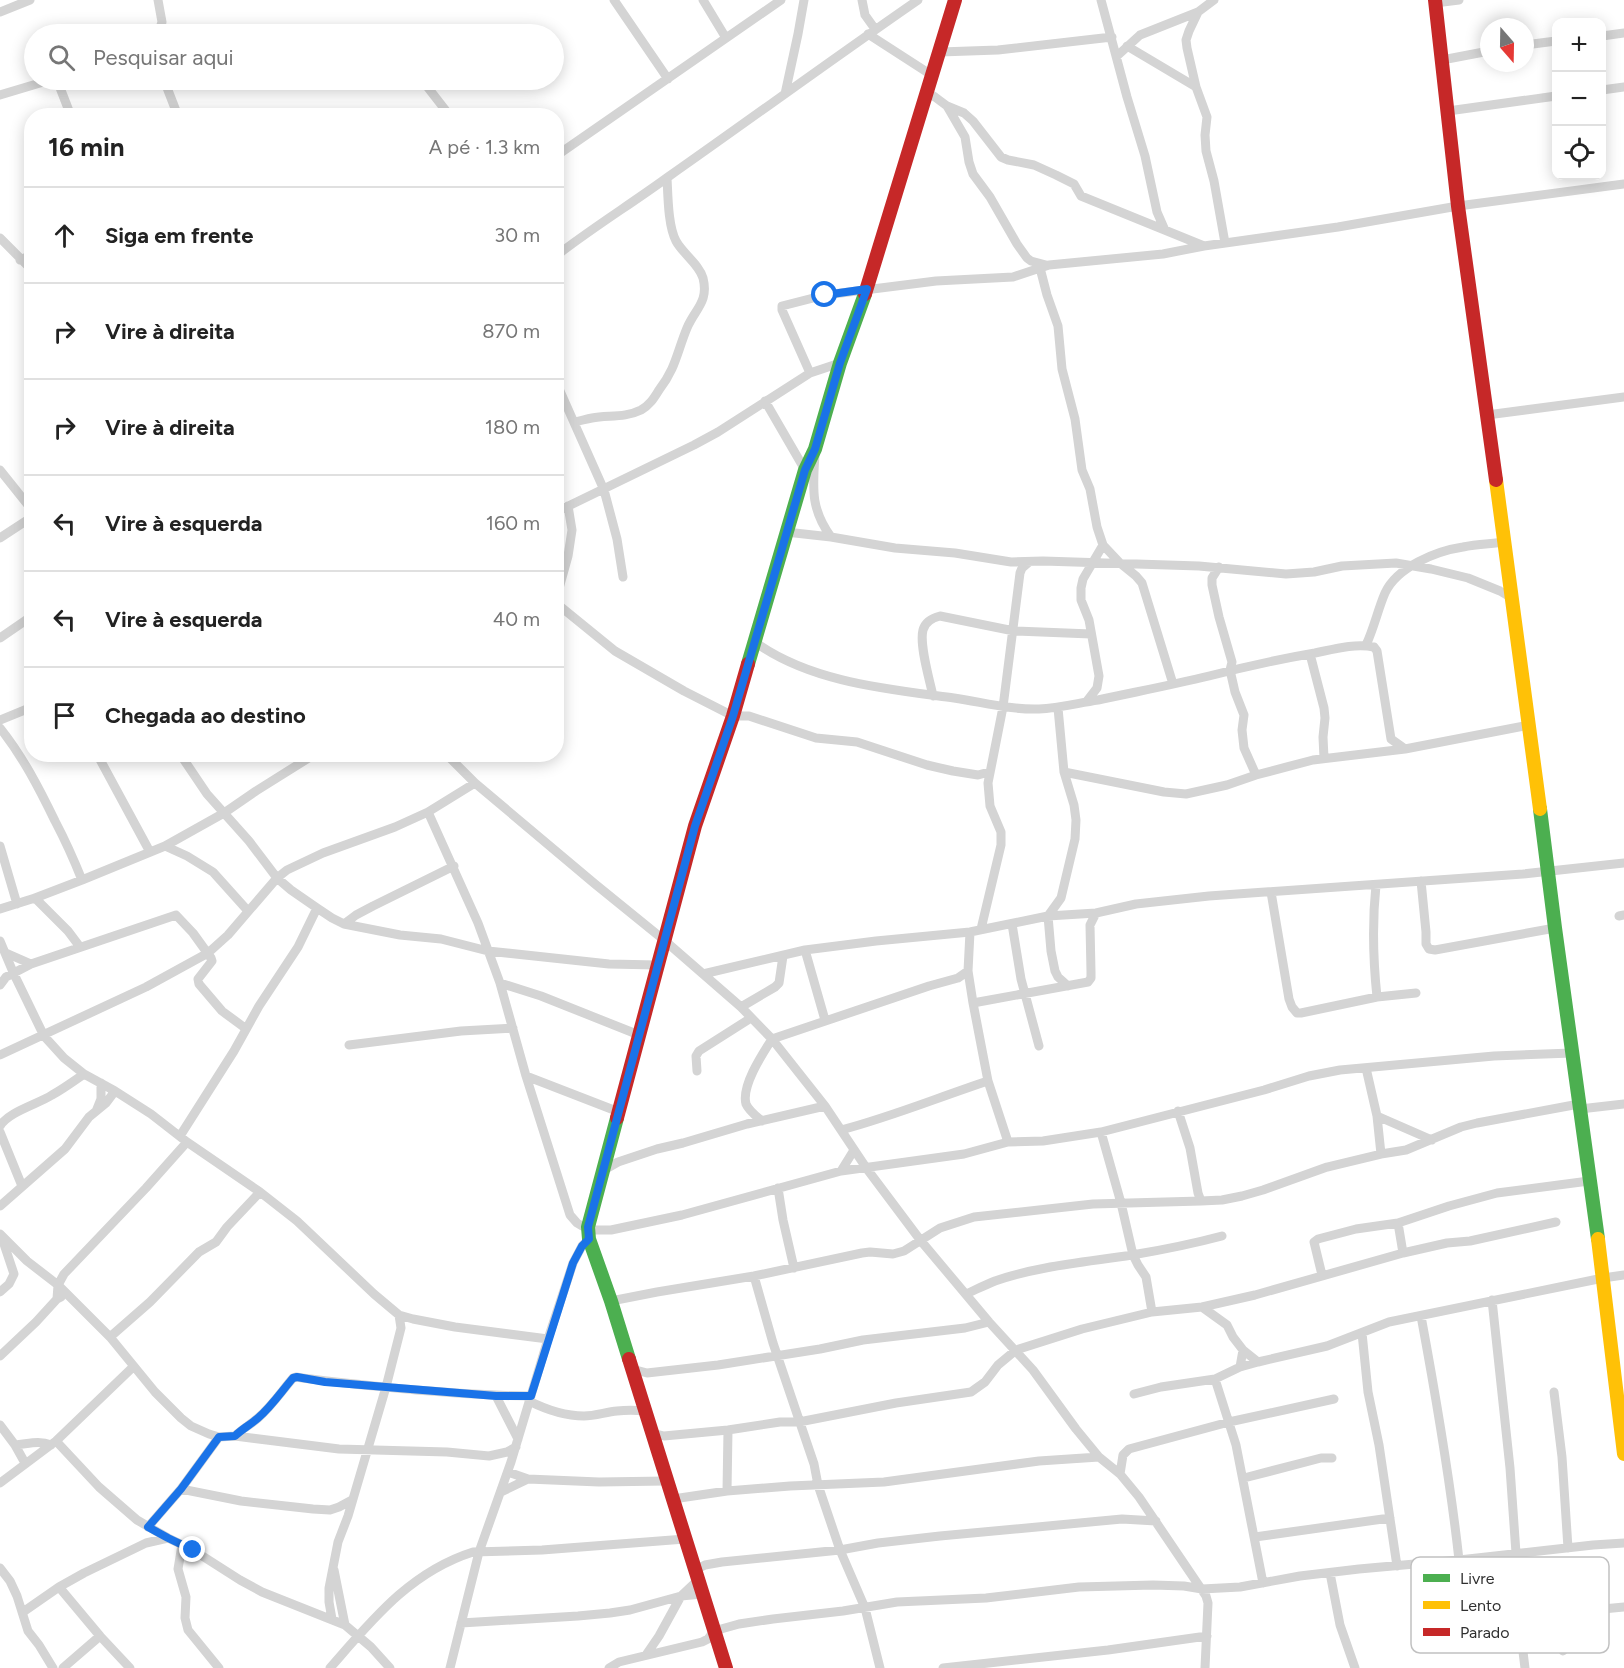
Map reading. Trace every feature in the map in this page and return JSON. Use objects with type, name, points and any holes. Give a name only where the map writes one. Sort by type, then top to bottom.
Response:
[{"type":"street","points":[[0,12],[30,0]]},
{"type":"street","points":[[158,0],[161,24]]},
{"type":"street","points":[[614,0],[668,79]]},
{"type":"street","points":[[703,0],[726,38]]},
{"type":"street","points":[[564,150],[781,0]]},
{"type":"street","points":[[785,94],[804,0]]},
{"type":"street","points":[[862,0],[872,32],[933,76]]},
{"type":"street","points":[[564,250],[918,0]]},
{"type":"street","points":[[450,1668],[480,1552],[508,1472],[573,1263],[588,1233],[695,826],[733,716],[805,470],[815,449],[840,363],[867,289],[955,0]]},
{"type":"street","points":[[1101,0],[1127,97],[1146,156],[1157,212],[1164,228]]},
{"type":"street","points":[[1459,0],[1435,2],[1458,206],[1549,871],[1624,1454]]},
{"type":"street","points":[[1117,56],[1140,34],[1198,12],[1211,1]]},
{"type":"street","points":[[1198,12],[1186,40],[1196,87],[1207,117],[1206,151],[1225,243]]},
{"type":"street","points":[[1606,35],[1624,33]]},
{"type":"street","points":[[940,52],[998,50],[1112,37]]},
{"type":"street","points":[[1534,44],[1552,42]]},
{"type":"street","points":[[1127,46],[1196,87]]},
{"type":"street","points":[[1442,60],[1480,53]]},
{"type":"street","points":[[1606,89],[1624,87]]},
{"type":"street","points":[[0,95],[24,88]]},
{"type":"street","points":[[61,90],[68,108]]},
{"type":"street","points":[[168,90],[174,108]]},
{"type":"street","points":[[430,90],[444,108]]},
{"type":"street","points":[[927,93],[947,106],[964,113],[1001,157],[1034,165],[1074,184],[1081,196],[1204,246]]},
{"type":"street","points":[[1448,111],[1552,97]]},
{"type":"street","points":[[947,106],[965,137],[973,174],[990,197],[1027,258],[1045,267]]},
{"type":"street","points":[[574,422],[630,414],[639,411],[651,402],[672,371],[687,327],[702,304],[705,289],[702,273],[675,240],[668,201],[667,178]]},
{"type":"street","points":[[810,373],[782,306],[825,295],[954,279],[1013,277],[1045,267],[1163,254],[1458,206],[1624,184]]},
{"type":"street","points":[[0,238],[24,263]]},
{"type":"street","points":[[20,260],[24,258]]},
{"type":"street","points":[[1045,267],[1047,295],[1058,326],[1062,369],[1075,419],[1082,470],[1090,489],[1092,508],[1103,545],[1136,576],[1146,590],[1173,684]]},
{"type":"street","points":[[564,508],[694,446],[810,373],[840,363]]},
{"type":"street","points":[[1487,414],[1624,397]]},
{"type":"street","points":[[564,399],[604,490],[613,521],[623,577]]},
{"type":"street","points":[[765,401],[805,470]]},
{"type":"street","points":[[815,449],[816,510],[821,523],[831,537]]},
{"type":"street","points":[[0,470],[24,500]]},
{"type":"street","points":[[564,571],[572,531],[568,506]]},
{"type":"street","points":[[0,538],[24,522]]},
{"type":"street","points":[[786,532],[1011,562],[1220,567],[1286,574],[1306,573],[1342,566],[1396,563],[1468,578],[1510,597]]},
{"type":"street","points":[[1366,645],[1388,587],[1398,574],[1432,556],[1460,547],[1505,542]]},
{"type":"street","points":[[1087,702],[1096,688],[1099,676],[1089,620],[1081,600],[1081,588],[1083,579],[1103,545]]},
{"type":"street","points":[[1011,562],[1015,566],[1019,582]]},
{"type":"street","points":[[981,929],[1001,845],[1001,832],[990,806],[989,772],[1003,707],[1019,582],[1022,568],[1029,562]]},
{"type":"street","points":[[1220,567],[1212,578],[1212,585],[1218,617],[1232,662],[1230,670],[1234,692],[1243,709],[1244,748],[1256,775]]},
{"type":"street","points":[[564,608],[615,651],[733,716],[749,716],[816,738],[857,742],[927,765],[978,776],[988,783]]},
{"type":"street","points":[[933,696],[922,644],[922,632],[926,623],[932,618],[940,616],[1014,631],[1091,634]]},
{"type":"street","points":[[0,638],[24,622]]},
{"type":"street","points":[[755,642],[770,653],[806,669],[870,685],[1003,707],[1039,709],[1058,708],[1310,654],[1366,645],[1374,646],[1377,651],[1390,739],[1405,749]]},
{"type":"street","points":[[1310,654],[1324,708],[1324,758]]},
{"type":"street","points":[[1058,708],[1064,772],[1076,820],[1075,839],[1061,898],[1048,916],[1055,971],[1068,986]]},
{"type":"street","points":[[0,720],[24,710]]},
{"type":"street","points":[[1064,772],[1164,792],[1186,794],[1210,790],[1256,775],[1324,758],[1405,749],[1529,725]]},
{"type":"street","points":[[0,728],[14,746],[40,790],[69,847],[82,880]]},
{"type":"street","points":[[101,762],[150,852]]},
{"type":"street","points":[[185,762],[207,794],[255,847],[277,878],[317,908],[344,924],[400,935],[441,939],[488,951],[609,964],[657,964]]},
{"type":"street","points":[[0,909],[82,880],[165,846],[224,813],[302,762]]},
{"type":"street","points":[[454,762],[475,783],[741,1007],[772,1039],[825,1106],[921,1241],[989,1322],[1016,1350],[1049,1390],[1076,1429],[1099,1457],[1120,1474],[1156,1521],[1202,1588],[1208,1603],[1205,1668]]},
{"type":"street","points":[[978,776],[989,772]]},
{"type":"street","points":[[0,1055],[146,987],[208,953],[228,935],[277,878],[287,870],[323,853],[380,834],[428,812],[475,783]]},
{"type":"street","points":[[428,812],[454,866],[500,983],[526,1076],[570,1215],[588,1233],[645,1411],[657,1437],[666,1481],[726,1668]]},
{"type":"street","points":[[0,846],[17,904]]},
{"type":"street","points":[[165,846],[213,872],[248,911]]},
{"type":"street","points":[[703,974],[805,950],[970,932],[1048,916],[1096,913],[1136,904],[1209,896],[1376,885],[1624,863]]},
{"type":"street","points":[[344,924],[373,906],[454,866]]},
{"type":"street","points":[[1421,881],[1426,944],[1429,949],[1435,950],[1555,928]]},
{"type":"street","points":[[1376,885],[1373,943],[1377,997]]},
{"type":"street","points":[[1271,892],[1293,1011],[1301,1013],[1377,997],[1416,993]]},
{"type":"street","points":[[34,898],[68,931],[80,947]]},
{"type":"street","points":[[1061,898],[1070,915]]},
{"type":"street","points":[[57,1299],[58,1285],[64,1274],[146,1188],[183,1139],[245,1028],[298,947],[317,908]]},
{"type":"street","points":[[972,1003],[1088,982],[1091,978],[1090,925],[1096,913]]},
{"type":"street","points":[[0,985],[13,972],[31,964],[174,915],[185,923],[212,961],[198,981],[222,1011],[245,1028]]},
{"type":"street","points":[[1081,915],[1090,925]]},
{"type":"street","points":[[1012,924],[1021,979],[1040,1046]]},
{"type":"street","points":[[970,932],[968,976],[972,1003],[988,1081],[1008,1142]]},
{"type":"street","points":[[0,941],[44,1036],[64,1058],[84,1074],[116,1091],[151,1114],[260,1192],[297,1221],[399,1315],[455,1327],[548,1339]]},
{"type":"street","points":[[805,950],[825,1020]]},
{"type":"street","points":[[6,953],[31,964]]},
{"type":"street","points":[[741,1007],[779,983],[783,956]]},
{"type":"street","points":[[720,989],[725,970]]},
{"type":"street","points":[[762,1121],[750,1111],[745,1095],[757,1062],[772,1039],[929,986],[968,976]]},
{"type":"street","points":[[500,983],[541,996],[639,1035]]},
{"type":"street","points":[[697,1071],[696,1056],[699,1051],[751,1018]]},
{"type":"street","points":[[349,1045],[513,1028]]},
{"type":"street","points":[[588,1233],[654,1222],[841,1171],[964,1154],[1008,1142],[1043,1141],[1101,1132],[1264,1090],[1309,1076],[1340,1070],[1494,1056],[1572,1053]]},
{"type":"street","points":[[1366,1068],[1377,1116],[1382,1154]]},
{"type":"street","points":[[0,1126],[10,1115],[55,1094],[84,1074]]},
{"type":"street","points":[[526,1076],[619,1112]]},
{"type":"street","points":[[841,1130],[988,1081]]},
{"type":"street","points":[[96,1111],[101,1099],[101,1083]]},
{"type":"street","points":[[0,1206],[65,1149],[89,1117],[116,1091]]},
{"type":"street","points":[[611,1301],[754,1276],[862,1252],[893,1254],[904,1251],[949,1224],[974,1217],[1082,1205],[1222,1200],[1263,1190],[1327,1167],[1406,1150],[1461,1127],[1477,1123],[1580,1107],[1624,1104]]},
{"type":"street","points":[[604,1170],[638,1155],[825,1106]]},
{"type":"street","points":[[1178,1111],[1190,1148],[1201,1202]]},
{"type":"street","points":[[1377,1116],[1432,1140]]},
{"type":"street","points":[[841,1171],[860,1125]]},
{"type":"street","points":[[0,1132],[22,1186]]},
{"type":"street","points":[[1101,1132],[1121,1203],[1132,1255],[1146,1276],[1152,1312]]},
{"type":"street","points":[[1322,1275],[1314,1242],[1356,1229],[1398,1223],[1497,1193],[1589,1181]]},
{"type":"street","points":[[778,1188],[794,1268]]},
{"type":"street","points":[[110,1337],[150,1302],[200,1251],[216,1242],[260,1192]]},
{"type":"street","points":[[657,1437],[780,1422],[799,1422],[896,1403],[971,1392],[986,1382],[998,1365],[1016,1350],[1083,1329],[1152,1312],[1202,1307],[1270,1291],[1403,1253],[1556,1222]]},
{"type":"street","points":[[1398,1223],[1403,1253]]},
{"type":"street","points":[[932,1233],[932,1253]]},
{"type":"street","points":[[0,1235],[27,1261],[58,1285],[110,1337],[155,1392],[186,1422],[199,1430],[219,1437],[235,1436],[316,1447],[447,1452],[489,1456],[511,1462]]},
{"type":"street","points":[[0,1235],[14,1274],[9,1284],[0,1292]]},
{"type":"street","points":[[966,1294],[994,1281],[1016,1275],[1186,1245],[1222,1236]]},
{"type":"street","points":[[1134,1394],[1161,1387],[1215,1379],[1240,1367],[1327,1346],[1389,1322],[1624,1275]]},
{"type":"street","points":[[754,1276],[814,1464],[818,1485],[840,1550],[864,1608],[880,1668]]},
{"type":"street","points":[[0,1356],[57,1299],[66,1294]]},
{"type":"street","points":[[1492,1300],[1510,1467],[1516,1557]]},
{"type":"street","points":[[1202,1307],[1227,1325],[1233,1337],[1258,1362]]},
{"type":"street","points":[[332,1619],[329,1588],[333,1564],[386,1387],[401,1328],[399,1315]]},
{"type":"street","points":[[1421,1316],[1439,1415],[1459,1557]]},
{"type":"street","points":[[401,1328],[413,1319]]},
{"type":"street","points":[[634,1376],[778,1356],[863,1340],[965,1328],[989,1322]]},
{"type":"street","points":[[1362,1333],[1368,1392],[1379,1445],[1396,1566]]},
{"type":"street","points":[[1240,1367],[1244,1350]]},
{"type":"street","points":[[0,1482],[53,1443],[133,1367]]},
{"type":"street","points":[[235,1436],[256,1420],[293,1378],[297,1377],[325,1382],[530,1399],[544,1409],[562,1414],[594,1415],[621,1410],[645,1411]]},
{"type":"street","points":[[1215,1379],[1244,1478],[1263,1583]]},
{"type":"street","points":[[1554,1392],[1562,1457],[1568,1548]]},
{"type":"street","points":[[496,1396],[517,1443]]},
{"type":"street","points":[[1120,1474],[1123,1455],[1129,1449],[1229,1422],[1334,1399]]},
{"type":"street","points":[[780,1422],[795,1409]]},
{"type":"street","points":[[0,1425],[25,1463]]},
{"type":"street","points":[[728,1430],[728,1491]]},
{"type":"street","points":[[148,1527],[181,1489],[219,1437]]},
{"type":"street","points":[[15,1445],[36,1442],[53,1443],[107,1495],[148,1527],[193,1550],[262,1592],[345,1625],[359,1635],[390,1668]]},
{"type":"street","points":[[489,1456],[507,1452],[517,1443]]},
{"type":"street","points":[[673,1499],[728,1491],[884,1482],[1039,1461],[1099,1457]]},
{"type":"street","points":[[1244,1478],[1321,1458],[1332,1458]]},
{"type":"street","points":[[508,1472],[528,1479],[599,1482],[666,1481]]},
{"type":"street","points":[[501,1492],[528,1479]]},
{"type":"street","points":[[181,1489],[241,1501],[313,1509],[330,1510],[352,1500]]},
{"type":"street","points":[[1255,1537],[1390,1518]]},
{"type":"street","points":[[609,1668],[619,1662],[635,1663],[646,1655],[681,1596],[705,1565],[840,1550],[929,1537],[1122,1519],[1156,1521]]},
{"type":"street","points":[[22,1612],[59,1587],[146,1543],[168,1538]]},
{"type":"street","points":[[330,1668],[377,1614],[397,1596],[430,1572],[466,1554],[685,1539]]},
{"type":"street","points":[[1483,1557],[1624,1543]]},
{"type":"street","points":[[182,1545],[178,1569],[186,1597],[185,1618],[188,1630],[219,1668]]},
{"type":"street","points":[[333,1564],[345,1625]]},
{"type":"street","points":[[646,1655],[702,1642],[714,1631],[739,1624],[897,1602],[986,1598],[1079,1587],[1153,1585],[1202,1588],[1240,1587],[1330,1573],[1411,1565]]},
{"type":"street","points":[[0,1568],[10,1581],[28,1631],[53,1668]]},
{"type":"street","points":[[1330,1573],[1340,1624],[1355,1668]]},
{"type":"street","points":[[59,1587],[130,1668]]},
{"type":"street","points":[[461,1623],[610,1613],[681,1596],[702,1594]]},
{"type":"street","points":[[317,1613],[329,1602]]},
{"type":"street","points":[[1609,1608],[1624,1607]]},
{"type":"street","points":[[63,1668],[100,1636]]},
{"type":"street","points":[[943,1668],[1108,1650],[1207,1636]]},
{"type":"street","points":[[1523,1653],[1525,1668]]},
{"type":"traffic: fast","points":[[748,664],[805,470],[815,449],[840,363],[865,294]]},
{"type":"traffic: fast","points":[[1540,809],[1598,1239]]},
{"type":"traffic: fast","points":[[617,1118],[588,1227],[589,1239],[629,1359]]},
{"type":"traffic: slow","points":[[1496,480],[1540,809]]},
{"type":"traffic: slow","points":[[1598,1239],[1624,1454]]},
{"type":"traffic: jam","points":[[865,294],[955,0]]},
{"type":"traffic: jam","points":[[1435,0],[1458,206],[1496,480]]},
{"type":"traffic: jam","points":[[617,1118],[695,826],[733,716],[748,664]]},
{"type":"traffic: jam","points":[[629,1359],[726,1668]]},
{"type":"route","points":[[193,1550],[148,1527],[181,1489],[219,1437],[235,1436],[256,1420],[293,1378],[496,1396],[531,1396],[573,1263],[582,1246],[589,1239],[588,1227],[695,826],[733,716],[805,470],[815,449],[840,363],[867,289],[825,295]]}]
